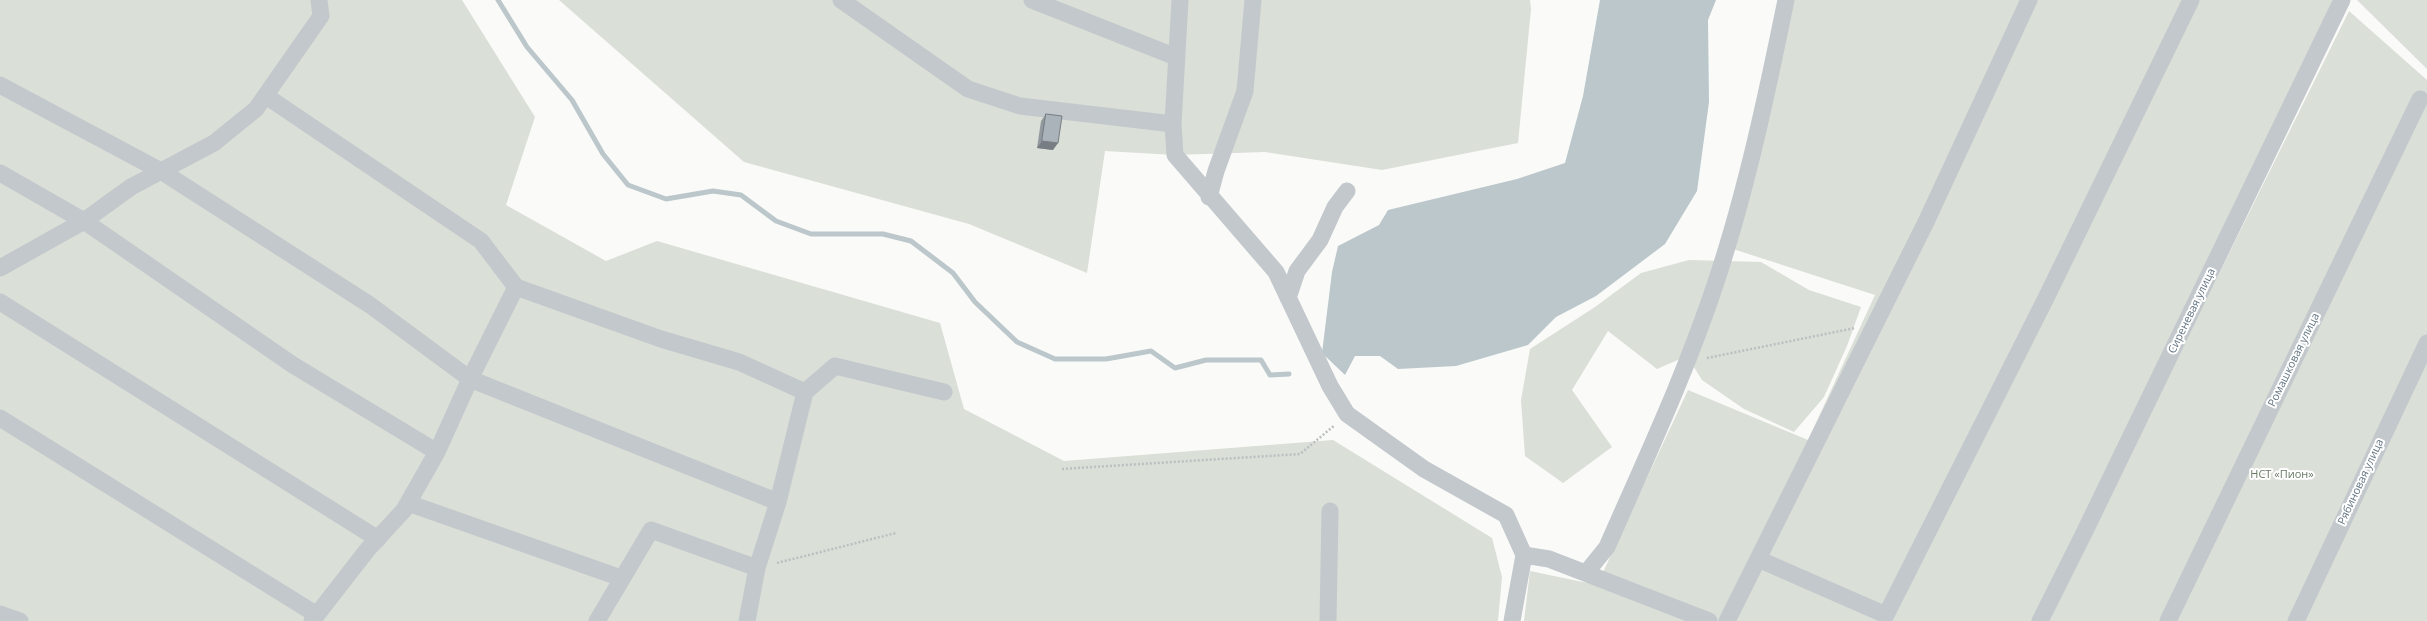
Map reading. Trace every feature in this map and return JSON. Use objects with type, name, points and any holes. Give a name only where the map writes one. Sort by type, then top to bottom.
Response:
[{"type":"street","points":[[0,268],[84,221],[131,187],[214,143],[256,109],[321,16],[318,0]]},
{"type":"street","points":[[841,0],[968,89],[1020,106],[1173,124]]},
{"type":"street","points":[[1032,0],[1176,57]]},
{"type":"street","points":[[1180,0],[1173,124],[1175,155],[1209,197],[1276,272],[1330,386],[1347,414],[1424,469],[1506,515],[1524,555],[1512,621]]},
{"type":"street","points":[[1209,197],[1216,171],[1245,91],[1253,0]]},
{"type":"street","points":[[1586,573],[1607,547],[1688,362],[1718,278],[1735,218],[1771,76],[1786,0]]},
{"type":"street","points":[[1728,621],[1929,214],[2029,0]]},
{"type":"street","points":[[1758,559],[1886,615],[2046,298],[2191,0]]},
{"type":"street","name":"Сиреневая улица","points":[[2040,621],[2342,0]]},
{"type":"street","points":[[0,85],[161,171],[370,305],[470,379],[778,502]]},
{"type":"street","points":[[266,96],[481,241],[516,287],[661,339],[739,362],[805,392]]},
{"type":"street","name":"Ромашковая улица","points":[[2168,621],[2420,99]]},
{"type":"street","points":[[0,173],[84,221],[293,365],[437,452]]},
{"type":"street","points":[[1288,298],[1297,271],[1320,240],[1335,207],[1347,192]]},
{"type":"street","points":[[0,418],[314,618],[378,539],[404,510],[437,452],[470,379],[516,287]]},
{"type":"street","points":[[0,302],[378,539]]},
{"type":"street","name":"Рябиновая улица","points":[[2296,621],[2427,343]]},
{"type":"street","points":[[747,621],[757,568],[778,502],[805,392],[835,366],[944,392]]},
{"type":"street","points":[[408,503],[621,578]]},
{"type":"street","points":[[1328,621],[1330,511]]},
{"type":"street","points":[[596,621],[651,530],[757,568]]},
{"type":"street","points":[[1524,555],[1549,559],[1709,621]]},
{"type":"street","points":[[0,614],[20,621]]},
{"type":"path","points":[[1688,362],[1875,324]]},
{"type":"path","points":[[1062,469],[1300,454],[1347,414]]},
{"type":"path","points":[[757,568],[896,533]]},
{"type":"green space","points":[[0,0],[462,0],[535,117],[506,205],[606,261],[657,241],[940,323],[964,409],[1064,461],[1333,440],[1492,538],[1502,577],[1498,621],[0,621]]},
{"type":"green space","points":[[559,0],[1530,0],[1531,9],[1518,143],[1382,170],[1265,152],[1175,155],[1105,151],[1087,273],[969,224],[744,162]]},
{"type":"green space","points":[[1791,0],[2333,0],[2033,621],[1524,621],[1530,571],[1597,585],[1688,390],[1808,440],[1875,295],[1730,248]]},
{"type":"green space","points":[[2357,0],[2427,0],[2427,69]]},
{"type":"green space","name":"НСТ «Пион»","points":[[2349,11],[2427,80],[2427,621],[2047,621]]},
{"type":"green space","points":[[1689,260],[1761,262],[1809,290],[1861,307],[1847,346],[1824,397],[1794,432],[1744,409],[1702,380],[1687,356],[1657,369],[1608,331],[1572,390],[1612,447],[1563,483],[1525,456],[1521,400],[1530,349],[1595,307],[1641,273]]},
{"type":"shaded area","points":[[1600,0],[1716,0],[1708,20],[1709,102],[1697,191],[1665,244],[1596,296],[1556,317],[1528,345],[1456,366],[1398,369],[1380,356],[1355,356],[1345,375],[1322,353],[1332,272],[1338,246],[1379,225],[1388,210],[1517,179],[1565,163],[1583,96]]},
{"type":"building","points":[[1046,114],[1062,116],[1058,143],[1042,141]]},
{"type":"waterway","points":[[498,0],[527,47],[572,100],[603,154],[628,185],[666,199],[713,191],[741,195],[776,221],[811,234],[883,234],[911,241],[953,273],[975,302],[1017,342],[1055,359],[1106,359],[1151,351],[1175,368],[1206,360],[1261,360],[1270,375],[1289,374]]}]
